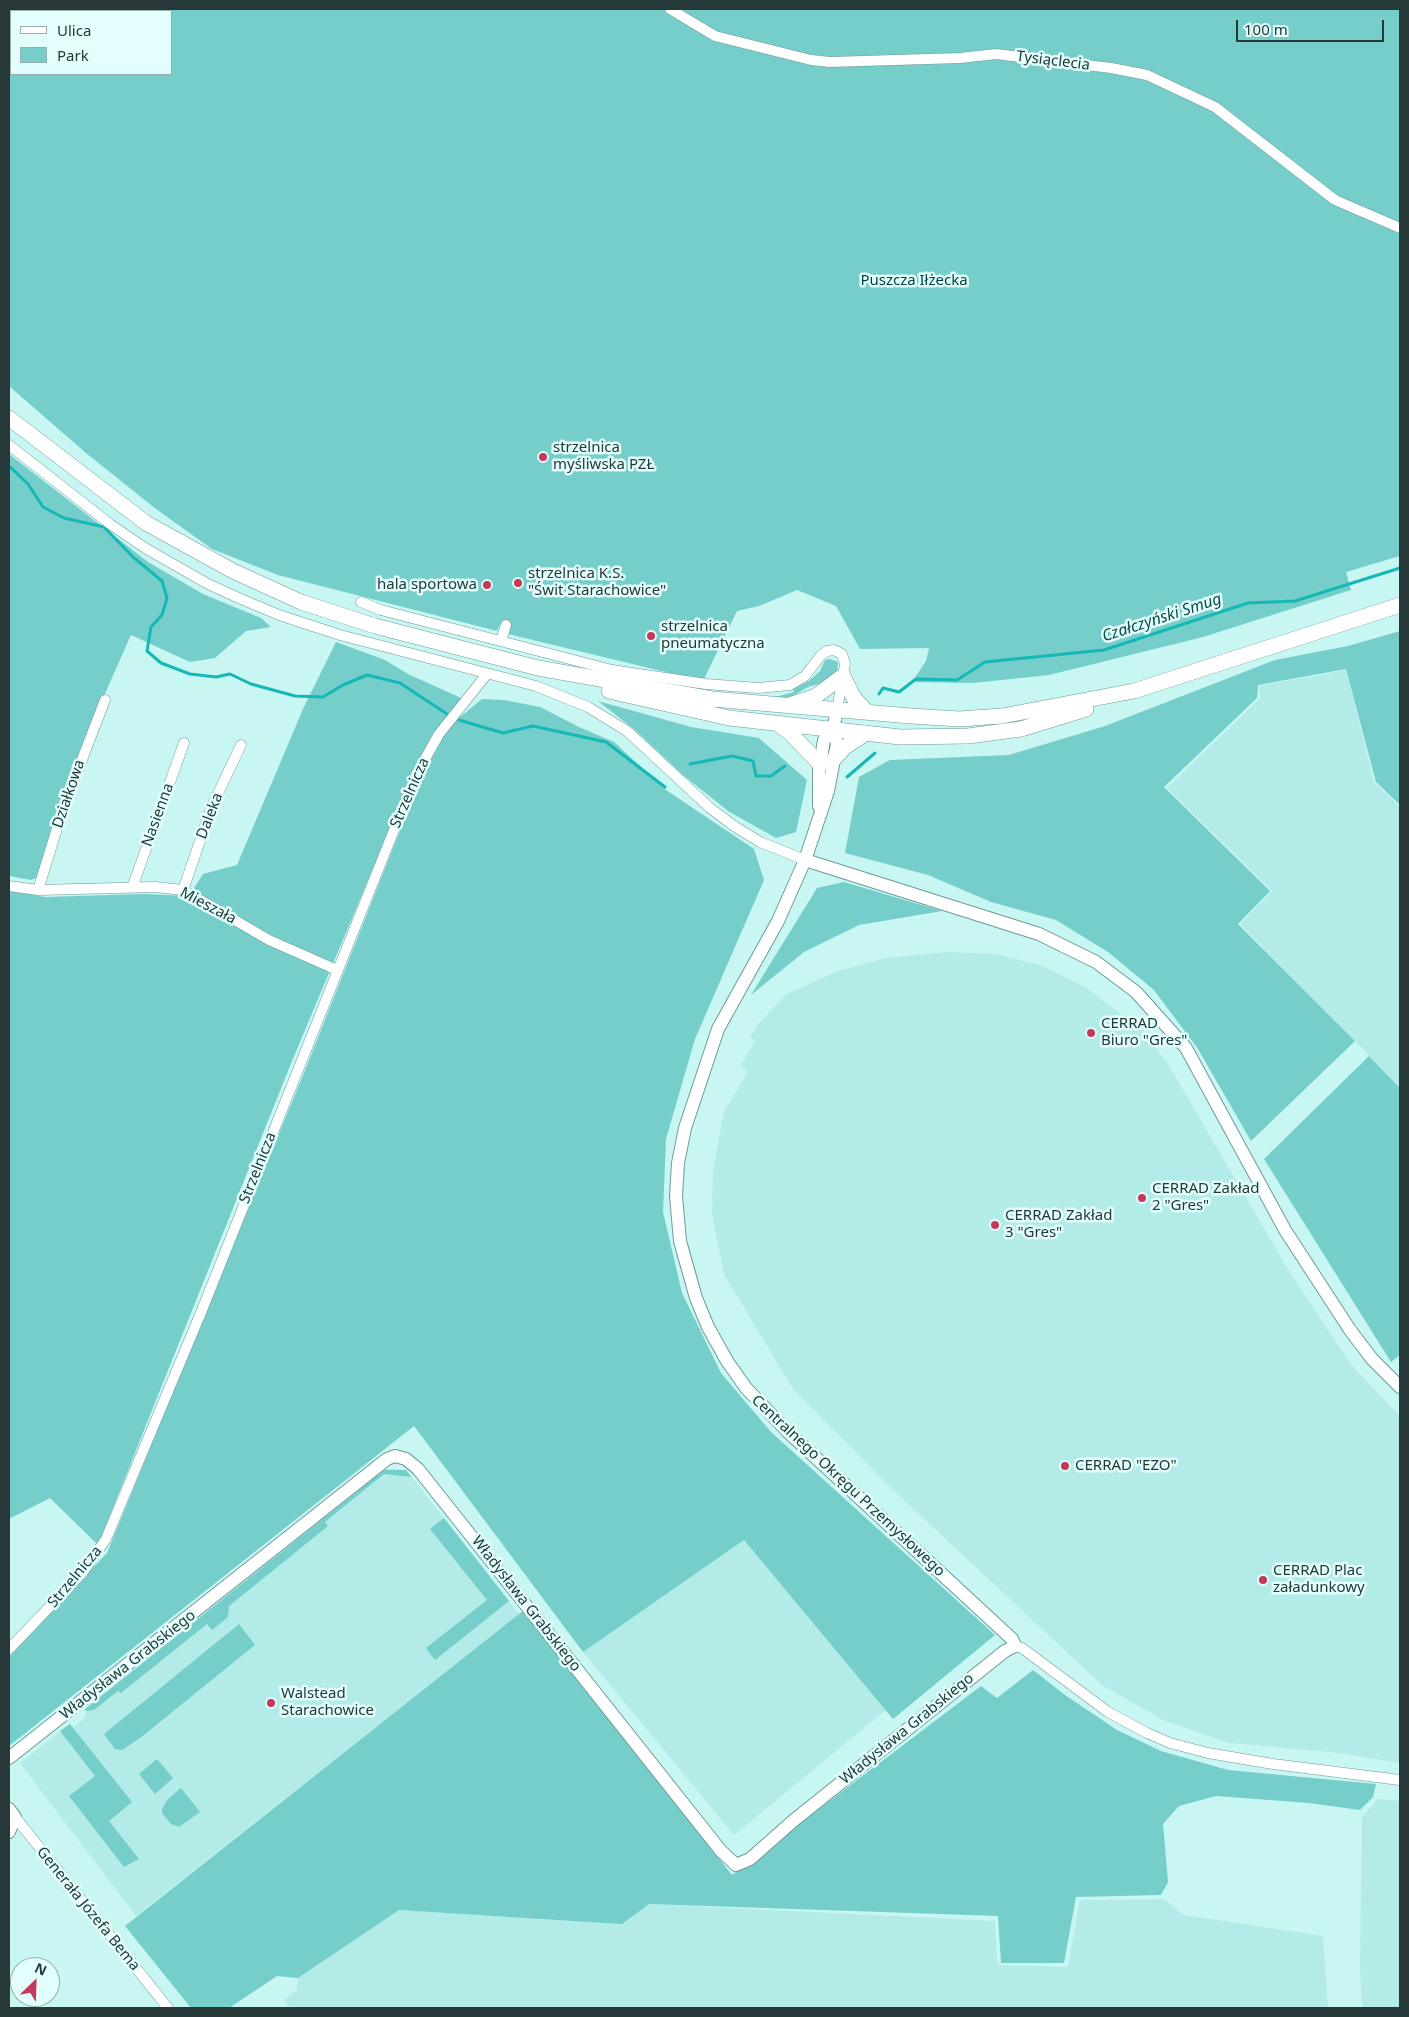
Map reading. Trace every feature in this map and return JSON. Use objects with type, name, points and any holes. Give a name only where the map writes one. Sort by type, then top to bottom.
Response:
[{"type":"main road","points":[[9,418],[146,523],[233,571],[301,602],[375,626],[538,668],[606,690],[668,706],[729,718],[778,724],[900,737],[935,738],[1021,729],[1094,707],[1124,693]]},
{"type":"main road","points":[[538,668],[686,695],[786,706],[959,718],[1002,716],[1124,693],[1400,605]]},
{"type":"main road","points":[[786,706],[816,696],[843,676],[854,698],[867,712]]},
{"type":"main road","points":[[778,724],[827,762],[866,733]]},
{"type":"street","name":"Tysiąclecia","points":[[670,9],[715,36],[811,60],[830,62],[960,58],[996,54],[1111,68],[1147,75],[1215,107],[1335,200],[1400,228]]},
{"type":"street","points":[[9,446],[110,524],[145,548],[208,584],[279,615],[340,635],[554,692],[588,708],[627,731],[710,808],[760,842],[805,860],[1039,934],[1096,962],[1136,992],[1186,1048],[1285,1230],[1350,1330],[1372,1359],[1400,1387]]},
{"type":"street","points":[[362,602],[381,610],[612,670],[657,678],[775,688],[795,683],[810,671],[821,655],[834,650],[842,654],[845,659],[837,710]]},
{"type":"street","points":[[501,641],[506,625]]},
{"type":"street","name":"Strzelnicza","points":[[9,1649],[83,1572],[106,1539],[200,1315],[422,762],[439,734],[487,674]]},
{"type":"street","name":"Działkowa","points":[[38,890],[63,810],[105,700]]},
{"type":"street","name":"Centralnego Okręgu Przemysłowego","points":[[837,710],[833,729],[837,744],[827,762],[828,791],[805,860],[778,921],[718,1029],[692,1106],[679,1152],[676,1196],[678,1226],[696,1298],[708,1327],[727,1361],[756,1400],[786,1431],[1012,1639],[1015,1646],[1022,1648],[1108,1712],[1147,1733],[1208,1753],[1254,1761],[1400,1780]]},
{"type":"street","name":"Nasienna","points":[[132,888],[184,743]]},
{"type":"street","name":"Daleka","points":[[183,890],[212,806],[241,745]]},
{"type":"street","name":"Mieszała","points":[[9,886],[38,890],[170,887],[183,890],[269,940],[337,970]]},
{"type":"street","name":"Władysława Grabskiego","points":[[9,1758],[386,1459],[395,1456],[406,1459],[418,1469],[721,1851],[736,1864],[746,1862],[754,1857],[800,1814],[1005,1651],[1015,1646]]},
{"type":"street","points":[[9,1832],[12,1813]]},
{"type":"street","name":"Generała Józefa Bema","points":[[12,1813],[168,2008]]},
{"type":"shaded area","points":[[1346,670],[1374,782],[1400,807],[1400,1087],[1240,924],[1272,891],[1167,788],[1260,698],[1259,686]]},
{"type":"shaded area","points":[[947,952],[995,954],[1040,965],[1085,987],[1143,1031],[1168,1064],[1286,1266],[1337,1344],[1354,1368],[1400,1416],[1400,1763],[1340,1753],[1229,1743],[1163,1720],[1102,1685],[891,1488],[793,1389],[724,1274],[712,1214],[713,1170],[724,1112],[748,1072],[741,1065],[755,1041],[750,1037],[758,1024],[787,994],[838,971],[886,958]]},
{"type":"shaded area","points":[[386,1469],[406,1470],[519,1614],[136,1916],[20,1763],[70,1724],[74,1727],[85,1717],[85,1709]]},
{"type":"shaded area","points":[[744,1540],[887,1709],[734,1835],[583,1652]]},
{"type":"shaded area","points":[[1378,1799],[1400,1801],[1400,2008],[1362,2008],[1360,1964],[1362,1817]]},
{"type":"shaded area","points":[[1164,1899],[1183,1915],[1323,1936],[1328,2008],[290,2008],[284,2000],[297,1990],[298,1978],[398,1910],[621,1923],[649,1904],[995,1921],[997,1965],[1068,1967],[1080,1900]]},
{"type":"green space","name":"Puszcza Iłżecka","points":[[9,9],[1400,9],[1400,556],[1346,572],[1351,590],[1203,637],[1049,675],[973,683],[912,682],[926,661],[929,648],[860,649],[836,606],[797,590],[759,606],[737,611],[703,681],[508,634],[509,626],[500,624],[497,631],[278,575],[212,549],[156,509],[86,453],[9,386]]},
{"type":"green space","points":[[9,454],[148,562],[203,594],[261,618],[271,627],[246,631],[215,658],[190,662],[131,635],[79,752],[36,878],[31,880],[9,876]]},
{"type":"green space","points":[[1400,631],[1400,805],[1376,782],[1346,669],[1258,685],[1257,698],[1164,787],[1270,891],[1238,924],[1355,1041],[1251,1141],[1198,1049],[1154,990],[1108,952],[1056,920],[991,902],[928,875],[845,853],[859,777],[890,760],[1009,755],[1105,726],[1275,660],[1348,646]]},
{"type":"green space","points":[[336,642],[385,660],[408,674],[461,698],[431,739],[418,761],[292,1061],[98,1545],[50,1498],[9,1519],[9,890],[45,897],[144,894],[189,896],[203,874],[237,865],[303,709]]},
{"type":"green space","points":[[830,659],[838,662],[837,674],[832,680],[808,687],[791,697],[768,699],[794,692],[793,689],[809,681],[820,671],[825,660]]},
{"type":"green space","points":[[482,699],[504,700],[540,707],[614,742],[666,790],[754,849],[764,880],[695,1039],[666,1139],[663,1212],[682,1293],[721,1373],[771,1432],[995,1635],[893,1719],[744,1540],[583,1652],[414,1426],[9,1746],[9,1657],[107,1553],[304,1073],[427,763],[449,726]]},
{"type":"green space","points":[[598,701],[691,727],[759,738],[807,780],[796,832],[776,838],[728,811],[683,775],[635,730]]},
{"type":"green space","points":[[844,882],[942,911],[859,925],[804,952],[751,995],[817,888]]},
{"type":"green space","points":[[1369,1056],[1400,1088],[1400,1355],[1391,1362],[1264,1159]]},
{"type":"green space","points":[[384,1470],[406,1470],[411,1477],[384,1474],[325,1522],[328,1526],[229,1606],[228,1617],[212,1630],[207,1624],[121,1693],[118,1691],[94,1710],[86,1711],[85,1709]]},
{"type":"green space","points":[[444,1518],[509,1601],[435,1660],[426,1648],[487,1600],[430,1529]]},
{"type":"green space","points":[[524,1610],[732,1875],[981,1686],[997,1698],[1033,1670],[1065,1695],[1117,1730],[1161,1751],[1228,1770],[1376,1784],[1373,1797],[1360,1810],[1309,1803],[1216,1796],[1179,1806],[1163,1824],[1168,1882],[1161,1895],[1076,1897],[1064,1963],[1001,1963],[998,1916],[649,1904],[622,1924],[399,1910],[298,1978],[277,1976],[229,2008],[191,2008],[125,1926]]},
{"type":"green space","points":[[239,1624],[255,1645],[140,1738],[122,1750],[115,1749],[104,1734]]},
{"type":"green space","points":[[70,1724],[132,1802],[109,1821],[139,1859],[124,1867],[69,1796],[95,1776],[60,1731]]},
{"type":"green space","points":[[157,1759],[173,1778],[155,1794],[139,1774]]},
{"type":"green space","points":[[181,1788],[200,1812],[179,1827],[171,1824],[162,1813],[162,1809],[168,1799]]},
{"type":"waterway","name":"Czałczyński Smug","points":[[9,466],[28,484],[43,507],[64,518],[104,527],[133,557],[162,581],[167,598],[162,615],[151,627],[147,651],[161,663],[190,674],[216,677],[230,674],[251,684],[295,696],[323,697],[343,685],[367,675],[400,683],[450,716]]},
{"type":"waterway","name":"Czałczyński Smug","points":[[879,694],[883,688],[899,692],[916,679],[957,680],[985,662],[1104,650],[1248,603],[1295,601],[1400,568]]},
{"type":"waterway","name":"Czałczyński Smug","points":[[459,720],[503,733],[533,726],[606,742],[665,787]]},
{"type":"waterway","name":"Czałczyński Smug","points":[[847,777],[875,753]]},
{"type":"waterway","name":"Czałczyński Smug","points":[[690,764],[732,756],[753,761],[756,776],[771,776],[785,766]]},
{"type":"place","name":"strzelnica myśliwska PZŁ","points":[[543,457]]},
{"type":"place","name":"strzelnica K.S. \"Świt Starachowice\"","points":[[518,583]]},
{"type":"place","name":"hala sportowa","points":[[487,585]]},
{"type":"place","name":"strzelnica pneumatyczna","points":[[651,636]]},
{"type":"place","name":"CERRAD Biuro \"Gres\"","points":[[1091,1033]]},
{"type":"place","name":"CERRAD Zakład 2 \"Gres\"","points":[[1142,1198]]},
{"type":"place","name":"CERRAD Zakład 3 \"Gres\"","points":[[995,1225]]},
{"type":"place","name":"CERRAD \"EZO\"","points":[[1065,1466]]},
{"type":"place","name":"CERRAD Plac załadunkowy","points":[[1263,1580]]},
{"type":"place","name":"Walstead Starachowice","points":[[271,1703]]}]
